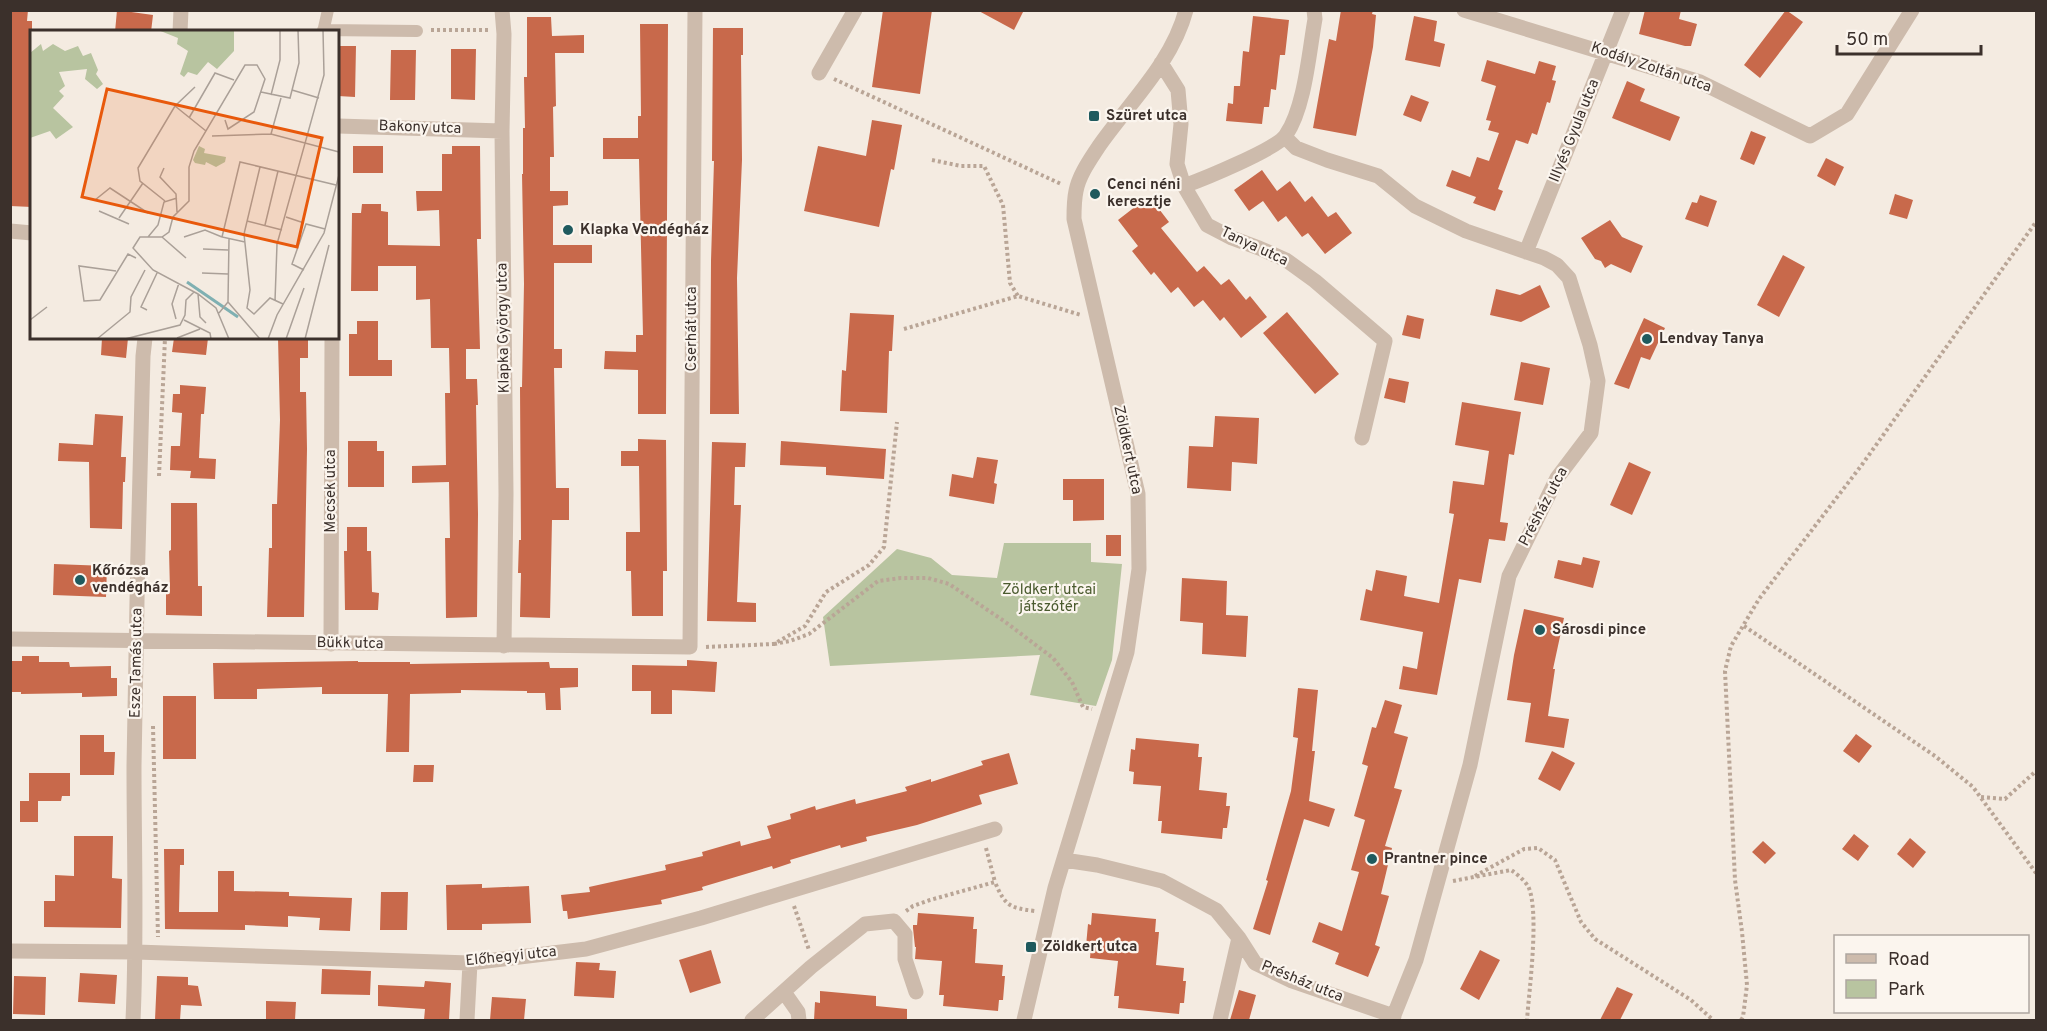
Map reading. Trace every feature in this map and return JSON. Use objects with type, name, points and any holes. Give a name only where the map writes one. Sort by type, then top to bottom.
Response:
[{"type":"street","points":[[180,30],[181,10]]},
{"type":"street","name":"Klapka György utca","points":[[502,10],[504,34],[502,131],[506,494],[504,646]]},
{"type":"street","name":"Cserhát utca","points":[[690,647],[695,10]]},
{"type":"street","points":[[819,73],[855,10]]},
{"type":"street","name":"Zöldkert utca","points":[[1024,1020],[1064,860],[1127,652],[1139,569],[1138,494],[1074,219],[1076,191],[1086,166],[1176,39],[1186,10]]},
{"type":"street","points":[[1184,186],[1244,161],[1285,137],[1293,123],[1301,96],[1315,19],[1314,10]]},
{"type":"street","name":"Kodály Zoltán utca","points":[[1464,10],[1701,82],[1810,136],[1847,114],[1912,10]]},
{"type":"street","name":"Illyés Gyula utca","points":[[1526,252],[1623,10]]},
{"type":"street","name":"Tanya utca","points":[[1161,63],[1178,90],[1181,124],[1177,164],[1184,186],[1207,225],[1286,260],[1315,281],[1385,341],[1362,438]]},
{"type":"street","name":"Bakony utca","points":[[339,126],[502,131]]},
{"type":"street","name":"Présház utca","points":[[1064,860],[1097,865],[1162,881],[1216,910],[1239,938],[1255,963],[1292,981],[1393,1018],[1416,960],[1470,765],[1509,576],[1557,478],[1591,433],[1598,381],[1590,345],[1569,278],[1557,266],[1544,258],[1466,231],[1415,206],[1378,176],[1296,148],[1285,137]]},
{"type":"street","points":[[10,231],[30,233]]},
{"type":"street","name":"Esze Tamás utca","points":[[133,1020],[136,952],[134,766],[138,528],[145,339]]},
{"type":"street","name":"Mecsek utca","points":[[331,644],[332,339]]},
{"type":"street","name":"Bükk utca","points":[[10,639],[690,647]]},
{"type":"street","name":"Előhegyi utca","points":[[10,951],[136,952],[470,963],[586,949],[701,918],[989,831]]},
{"type":"street","points":[[752,1020],[865,924],[894,921],[905,934],[905,959],[916,992]]},
{"type":"street","points":[[1220,1020],[1239,938]]},
{"type":"street","points":[[467,1020],[470,963]]},
{"type":"street","points":[[784,992],[798,1012],[799,1020]]},
{"type":"lane","points":[[323,30],[328,10]]},
{"type":"lane","points":[[339,31],[417,30]]},
{"type":"path","points":[[417,30],[490,30]]},
{"type":"path","points":[[819,73],[1076,191]]},
{"type":"path","points":[[932,160],[961,166],[984,166],[1003,205],[1010,283],[1018,296]]},
{"type":"path","points":[[1741,1020],[1747,985],[1736,880],[1725,671],[1731,646],[1759,599],[1861,466],[2037,222]]},
{"type":"path","points":[[904,328],[1018,296],[1096,320]]},
{"type":"path","points":[[774,644],[805,626],[826,592],[869,565],[884,547],[897,423]]},
{"type":"path","points":[[690,647],[774,644],[790,641],[809,634],[878,581],[928,578],[949,584],[1053,658],[1072,682],[1083,707],[1108,711]]},
{"type":"path","points":[[1744,626],[1935,756],[1973,787],[2037,873]]},
{"type":"path","points":[[1980,797],[2005,799],[2037,771]]},
{"type":"path","points":[[989,831],[995,882],[1002,898],[1014,908],[1050,912]]},
{"type":"path","points":[[1475,876],[1524,849],[1538,848],[1555,860],[1581,922],[1595,939],[1691,1000],[1713,1020]]},
{"type":"path","points":[[1438,884],[1511,870],[1527,885],[1532,900],[1533,926],[1527,1020]]},
{"type":"path","points":[[894,921],[913,906],[995,882]]},
{"type":"path","points":[[789,891],[813,966]]},
{"type":"green space","name":"Zöldkert utcai játszótér","points":[[1004,543],[1091,543],[1091,562],[1122,564],[1112,660],[1096,706],[1030,695],[1040,655],[830,666],[823,617],[897,549],[931,558],[952,575],[997,578]]},
{"type":"building","points":[[10,10],[28,10],[27,21],[32,21],[29,94],[30,207],[10,206]]},
{"type":"building","points":[[117,10],[153,15],[151,30],[115,30]]},
{"type":"building","points":[[883,10],[932,10],[920,94],[872,87]]},
{"type":"building","points":[[977,10],[1024,10],[1014,30]]},
{"type":"building","points":[[1341,10],[1373,10],[1372,14],[1376,15],[1373,47],[1356,136],[1313,128],[1329,39],[1336,41]]},
{"type":"building","points":[[1645,10],[1681,10],[1679,19],[1697,24],[1691,46],[1639,34]]},
{"type":"building","points":[[1786,10],[1803,22],[1760,78],[1744,65]]},
{"type":"building","points":[[1253,16],[1289,20],[1285,55],[1280,55],[1276,90],[1271,89],[1269,107],[1264,107],[1262,124],[1226,121],[1228,103],[1233,104],[1234,86],[1240,86],[1243,51],[1249,52]]},
{"type":"building","points":[[1414,16],[1437,21],[1434,41],[1445,44],[1440,67],[1405,60]]},
{"type":"building","points":[[527,17],[551,17],[552,36],[584,35],[584,53],[555,53],[556,106],[553,107],[554,157],[550,157],[550,191],[568,191],[568,205],[553,206],[553,245],[592,245],[592,263],[554,263],[554,349],[562,349],[562,368],[554,368],[556,488],[569,488],[569,520],[552,520],[550,618],[520,617],[521,573],[518,573],[519,540],[521,540],[520,387],[522,387],[524,284],[522,174],[523,128],[525,128],[524,77],[527,77]]},
{"type":"building","points":[[640,24],[668,24],[666,414],[638,414],[638,370],[604,369],[605,351],[636,352],[636,335],[643,335],[639,159],[603,159],[603,138],[638,138],[638,116],[641,116]]},
{"type":"building","points":[[713,28],[743,28],[742,160],[737,278],[739,414],[710,414],[714,161],[712,161]]},
{"type":"building","points":[[339,46],[356,46],[355,97],[339,96]]},
{"type":"building","points":[[451,49],[476,49],[475,100],[451,99]]},
{"type":"building","points":[[391,50],[416,50],[415,100],[390,100]]},
{"type":"building","points":[[1487,60],[1535,74],[1539,61],[1556,66],[1552,80],[1556,81],[1550,103],[1547,102],[1537,135],[1532,133],[1528,144],[1516,140],[1498,189],[1503,191],[1495,211],[1473,203],[1476,197],[1446,186],[1452,170],[1470,177],[1477,157],[1489,161],[1499,133],[1488,130],[1491,121],[1486,120],[1496,86],[1481,81]]},
{"type":"building","points":[[1627,81],[1645,89],[1640,101],[1680,117],[1670,141],[1612,118]]},
{"type":"building","points":[[1411,95],[1429,102],[1421,122],[1403,115]]},
{"type":"building","points":[[872,120],[902,125],[894,170],[891,169],[879,227],[804,211],[818,146],[866,156]]},
{"type":"building","points":[[1751,131],[1766,137],[1754,165],[1740,159]]},
{"type":"building","points":[[353,146],[383,146],[383,173],[353,173]]},
{"type":"building","points":[[452,146],[480,146],[481,239],[477,239],[480,349],[466,349],[466,379],[477,379],[477,617],[446,618],[445,538],[450,538],[449,482],[412,483],[412,466],[446,465],[445,393],[450,393],[449,348],[431,348],[430,299],[416,300],[416,266],[378,266],[378,291],[351,291],[352,213],[361,213],[362,204],[381,204],[381,211],[388,212],[388,245],[440,246],[439,210],[417,211],[416,191],[442,191],[442,154],[452,154]]},
{"type":"building","points":[[1826,158],[1844,167],[1835,186],[1817,176]]},
{"type":"building","points":[[1262,170],[1277,191],[1290,181],[1305,202],[1312,196],[1328,217],[1336,212],[1352,233],[1325,254],[1308,233],[1302,237],[1286,216],[1278,222],[1263,201],[1249,211],[1234,190]]},
{"type":"building","points":[[1895,194],[1913,200],[1907,219],[1889,214]]},
{"type":"building","points":[[1700,195],[1717,201],[1708,227],[1685,219],[1692,202],[1697,203]]},
{"type":"building","points":[[1149,196],[1169,222],[1161,228],[1197,272],[1204,266],[1221,285],[1229,279],[1246,300],[1250,296],[1267,317],[1241,338],[1224,317],[1220,321],[1203,300],[1194,307],[1178,287],[1171,293],[1154,272],[1151,275],[1132,251],[1138,246],[1118,220]]},
{"type":"building","points":[[1610,220],[1622,237],[1643,246],[1631,273],[1611,264],[1605,268],[1601,261],[1595,259],[1581,238]]},
{"type":"building","points":[[1783,255],[1805,267],[1779,317],[1757,305]]},
{"type":"building","points":[[1540,285],[1550,307],[1521,322],[1490,315],[1496,289],[1520,295]]},
{"type":"building","points":[[1287,312],[1339,374],[1315,394],[1263,333]]},
{"type":"building","points":[[850,313],[894,315],[892,351],[889,351],[887,413],[840,411],[842,370],[846,371]]},
{"type":"building","points":[[1407,315],[1424,319],[1420,339],[1402,335]]},
{"type":"building","name":"Lendvay Tanya","points":[[1644,318],[1665,328],[1650,360],[1641,357],[1629,389],[1614,384]]},
{"type":"building","points":[[357,321],[378,321],[378,360],[392,360],[392,376],[349,376],[349,334],[357,334]]},
{"type":"building","points":[[102,339],[128,339],[126,358],[101,355]]},
{"type":"building","points":[[174,339],[208,339],[206,355],[172,352]]},
{"type":"building","points":[[278,339],[308,339],[308,358],[300,358],[300,392],[306,392],[307,449],[304,617],[267,617],[269,548],[272,548],[272,504],[277,504],[280,420]]},
{"type":"building","points":[[1521,362],[1550,368],[1543,405],[1514,400]]},
{"type":"building","points":[[1389,378],[1409,382],[1405,403],[1384,398]]},
{"type":"building","points":[[180,385],[206,387],[204,414],[201,414],[199,458],[216,459],[215,479],[190,478],[191,471],[170,470],[171,446],[180,446],[182,413],[172,412],[173,394],[180,394]]},
{"type":"building","points":[[1462,402],[1521,412],[1514,455],[1509,454],[1500,522],[1508,523],[1505,541],[1489,539],[1481,583],[1459,579],[1437,695],[1399,689],[1403,666],[1417,669],[1423,632],[1360,620],[1366,589],[1372,591],[1376,570],[1407,576],[1404,596],[1439,603],[1454,514],[1449,513],[1453,481],[1484,485],[1489,451],[1455,445]]},
{"type":"building","points":[[95,414],[123,416],[121,457],[126,457],[122,529],[90,528],[89,462],[58,461],[59,443],[93,445]]},
{"type":"building","points":[[1215,416],[1259,418],[1257,464],[1232,462],[1231,491],[1187,488],[1189,446],[1213,447]]},
{"type":"building","points":[[638,439],[666,440],[667,571],[663,571],[663,616],[632,616],[631,571],[626,571],[626,532],[640,532],[639,466],[621,466],[621,451],[638,451]]},
{"type":"building","points":[[348,441],[377,441],[377,451],[384,451],[384,487],[348,487]]},
{"type":"building","points":[[781,441],[886,449],[884,479],[826,475],[826,467],[780,465]]},
{"type":"building","points":[[712,442],[746,443],[745,467],[735,467],[734,505],[741,505],[737,602],[756,603],[756,622],[707,621]]},
{"type":"building","points":[[977,457],[998,460],[994,483],[997,484],[994,504],[949,496],[952,474],[973,478]]},
{"type":"building","points":[[1629,462],[1651,472],[1632,515],[1610,505]]},
{"type":"building","points":[[1063,479],[1104,479],[1104,520],[1073,521],[1073,500],[1063,500]]},
{"type":"building","points":[[171,503],[197,503],[198,586],[202,586],[202,616],[166,615],[166,591],[170,591]]},
{"type":"building","points":[[347,527],[367,527],[367,551],[371,551],[372,592],[379,593],[378,610],[345,610],[344,551],[347,551]]},
{"type":"building","points":[[1106,535],[1121,535],[1121,556],[1106,556]]},
{"type":"building","points":[[1583,557],[1600,561],[1593,588],[1554,578],[1558,560],[1581,565]]},
{"type":"building","name":"Kőrózsa vendégház","points":[[54,564],[107,566],[106,597],[53,595]]},
{"type":"building","points":[[1182,578],[1227,581],[1226,615],[1248,616],[1246,657],[1202,654],[1203,623],[1180,621]]},
{"type":"building","points":[[1524,609],[1564,618],[1553,669],[1555,669],[1548,716],[1569,719],[1564,748],[1525,742],[1531,703],[1507,700]]},
{"type":"building","points":[[22,656],[39,656],[39,662],[69,662],[70,667],[111,666],[111,678],[117,678],[117,696],[82,697],[82,693],[21,694],[21,692],[10,692],[10,661],[22,661]]},
{"type":"building","points":[[687,660],[717,662],[715,692],[672,690],[672,714],[651,714],[651,691],[632,691],[632,665],[687,666]]},
{"type":"building","points":[[410,662],[410,664],[549,662],[550,668],[578,668],[578,687],[560,688],[561,710],[546,710],[545,693],[527,693],[527,691],[461,690],[461,693],[410,694],[409,752],[386,752],[388,694],[322,694],[322,687],[257,689],[257,699],[214,699],[213,663]]},
{"type":"building","points":[[1298,688],[1318,690],[1312,751],[1315,751],[1309,801],[1335,809],[1329,827],[1304,819],[1270,935],[1253,929],[1291,791],[1298,738],[1293,737]]},
{"type":"building","points":[[163,696],[196,696],[196,759],[163,759]]},
{"type":"building","points":[[1385,700],[1402,705],[1394,733],[1408,737],[1394,788],[1402,790],[1385,846],[1392,848],[1381,894],[1389,896],[1375,945],[1380,947],[1368,977],[1335,964],[1339,953],[1312,942],[1319,922],[1342,931],[1359,872],[1351,870],[1365,820],[1354,816],[1368,766],[1362,764],[1372,727],[1376,728]]},
{"type":"building","points":[[1856,734],[1872,746],[1859,763],[1843,751]]},
{"type":"building","points":[[80,735],[104,735],[104,752],[115,752],[114,775],[80,775]]},
{"type":"building","points":[[1136,738],[1199,744],[1198,757],[1202,757],[1199,790],[1227,793],[1226,806],[1230,806],[1227,828],[1223,828],[1222,839],[1161,833],[1162,821],[1158,821],[1161,786],[1133,784],[1134,772],[1129,771],[1131,749],[1135,750]]},
{"type":"building","points":[[1552,751],[1575,763],[1560,791],[1538,779]]},
{"type":"building","points":[[1009,753],[1018,784],[979,795],[982,804],[917,825],[866,837],[867,841],[841,848],[840,845],[790,860],[791,863],[773,869],[772,866],[702,887],[703,890],[661,900],[662,904],[568,919],[567,911],[563,911],[561,895],[590,892],[589,887],[666,870],[665,865],[703,856],[702,852],[740,841],[741,846],[771,838],[767,826],[791,819],[790,814],[815,806],[816,810],[855,799],[856,804],[907,791],[905,787],[931,779],[931,782],[983,765],[981,761]]},
{"type":"building","points":[[414,765],[434,765],[433,782],[413,782]]},
{"type":"building","points":[[29,773],[70,773],[70,796],[62,796],[61,801],[38,801],[38,822],[20,822],[20,801],[29,801]]},
{"type":"building","points":[[1854,834],[1869,846],[1858,861],[1842,849]]},
{"type":"building","points":[[74,836],[113,836],[112,878],[122,879],[121,928],[44,927],[44,901],[55,901],[55,875],[74,876]]},
{"type":"building","points":[[1910,838],[1926,852],[1913,868],[1897,854]]},
{"type":"building","points":[[1763,841],[1776,853],[1765,864],[1752,852]]},
{"type":"building","points":[[164,849],[184,849],[184,865],[180,865],[179,912],[218,912],[218,871],[234,871],[234,891],[289,892],[289,896],[352,898],[350,931],[319,930],[320,918],[288,916],[288,927],[245,925],[245,930],[165,929]]},
{"type":"building","points":[[482,884],[482,888],[529,886],[531,923],[482,924],[482,930],[447,930],[446,885]]},
{"type":"building","points":[[381,892],[408,892],[407,930],[380,930]]},
{"type":"building","points":[[918,913],[974,917],[973,929],[977,929],[975,963],[1003,965],[1002,976],[1005,976],[1003,1000],[999,1000],[998,1011],[943,1006],[944,995],[939,995],[942,961],[915,959],[913,925],[917,925]]},
{"type":"building","points":[[1092,913],[1156,919],[1155,932],[1159,932],[1156,965],[1184,968],[1183,981],[1186,981],[1184,1003],[1180,1003],[1179,1014],[1118,1008],[1119,996],[1114,996],[1118,961],[1090,958],[1091,947],[1086,946],[1088,924],[1091,925]]},
{"type":"building","points":[[711,950],[721,983],[690,993],[679,960]]},
{"type":"building","points":[[1480,950],[1500,960],[1479,1000],[1460,989]]},
{"type":"building","points":[[576,962],[600,963],[599,970],[616,971],[614,998],[574,996]]},
{"type":"building","points":[[322,969],[371,971],[370,995],[321,994]]},
{"type":"building","points":[[80,973],[117,975],[115,1004],[78,1002]]},
{"type":"building","points":[[14,976],[46,977],[45,1015],[13,1014]]},
{"type":"building","points":[[157,976],[188,977],[188,985],[198,986],[202,1006],[181,1005],[180,1020],[155,1020]]},
{"type":"building","points":[[425,981],[451,983],[449,1020],[424,1020],[425,1009],[378,1006],[378,985],[424,987]]},
{"type":"building","points":[[1617,987],[1633,994],[1620,1020],[1600,1020]]},
{"type":"building","points":[[1239,990],[1256,995],[1249,1020],[1230,1020]]},
{"type":"building","points":[[820,991],[876,996],[876,1006],[907,1009],[907,1020],[814,1020],[815,1002],[820,1003]]},
{"type":"building","points":[[492,997],[526,999],[524,1020],[490,1020]]},
{"type":"building","points":[[266,1001],[296,1002],[295,1020],[266,1020]]},
{"type":"place","name":"Szüret utca","points":[[1094,116]]},
{"type":"place","name":"Cenci néni keresztje","points":[[1095,194]]},
{"type":"place","name":"Klapka Vendégház","points":[[568,230]]},
{"type":"place","name":"Lendvay Tanya","points":[[1647,339]]},
{"type":"place","name":"Kőrózsa vendégház","points":[[80,580]]},
{"type":"place","name":"Sárosdi pince","points":[[1540,630]]},
{"type":"place","name":"Prantner pince","points":[[1372,859]]},
{"type":"place","name":"Zöldkert utca","points":[[1031,947]]}]
